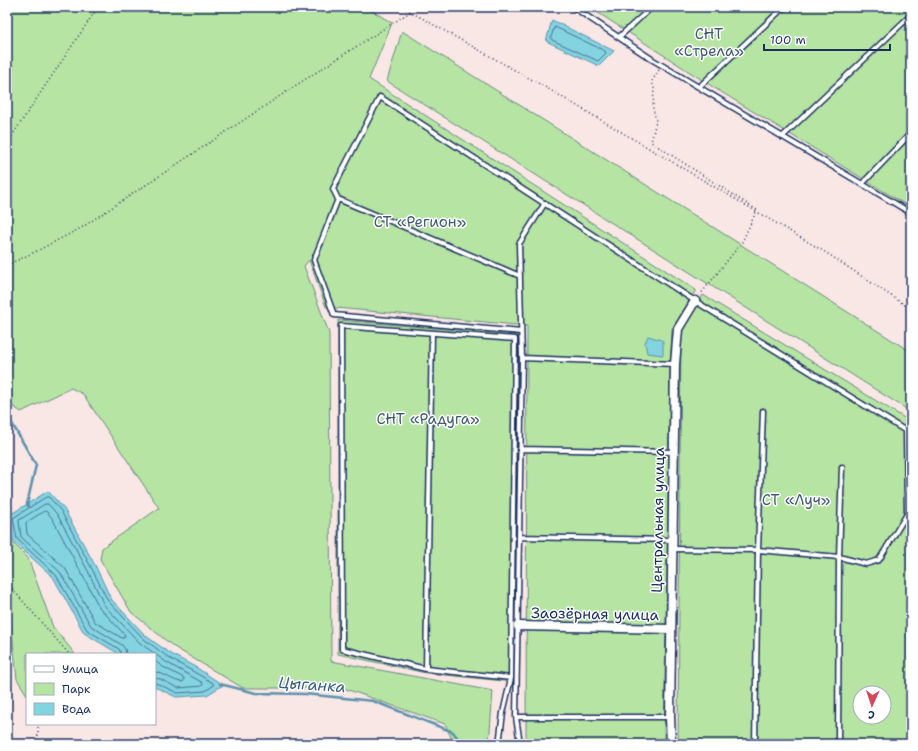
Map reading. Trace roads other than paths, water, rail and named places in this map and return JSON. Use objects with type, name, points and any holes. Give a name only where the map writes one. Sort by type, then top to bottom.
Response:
[{"type":"street","name":"Центральная улица","points":[[671,744],[670,717],[675,364],[678,329],[695,301]]},
{"type":"street","name":"Заозёрная улица","points":[[518,626],[671,629]]},
{"type":"lane","points":[[574,7],[662,66],[911,213]]},
{"type":"lane","points":[[619,37],[652,7]]},
{"type":"lane","points":[[699,87],[784,7]]},
{"type":"lane","points":[[782,137],[911,15]]},
{"type":"lane","points":[[520,276],[338,199],[333,189],[380,97],[695,301],[906,432],[908,514],[879,560],[866,564],[839,557],[758,550],[672,549]]},
{"type":"lane","points":[[862,184],[911,133]]},
{"type":"lane","points":[[338,199],[314,260],[334,315],[521,332]]},
{"type":"lane","points":[[520,744],[516,716],[522,358],[519,244],[544,203]]},
{"type":"lane","points":[[499,744],[503,713],[511,678],[515,339],[341,326],[342,649],[426,669],[511,678]]},
{"type":"lane","points":[[426,669],[432,332]]},
{"type":"lane","points":[[522,358],[675,364]]},
{"type":"lane","points":[[755,744],[758,550],[763,410]]},
{"type":"lane","points":[[520,449],[673,452]]},
{"type":"lane","points":[[838,744],[839,557],[842,467]]},
{"type":"lane","points":[[519,537],[672,540]]},
{"type":"lane","points":[[516,716],[670,717]]},
{"type":"water","points":[[552,20],[614,51],[599,66],[546,41]]},
{"type":"water","points":[[648,336],[663,341],[663,355],[647,353],[645,343]]},
{"type":"water","points":[[48,491],[64,509],[96,567],[111,599],[146,636],[171,654],[197,668],[223,685],[207,695],[176,697],[156,687],[156,653],[117,653],[84,633],[53,577],[13,541],[8,516]]},
{"type":"waterway","name":"Цыганка","points":[[7,415],[36,465],[27,504],[28,506]]},
{"type":"waterway","name":"Цыганка","points":[[220,684],[256,693],[305,694],[373,701],[453,732],[462,744]]},
{"type":"park label","name":"СНТ «Стрела»","points":[[709,42]]},
{"type":"park label","name":"СТ «Регион»","points":[[420,222]]},
{"type":"park label","name":"СНТ «Радуга»","points":[[428,419]]},
{"type":"park label","name":"СТ «Луч»","points":[[796,500]]}]
